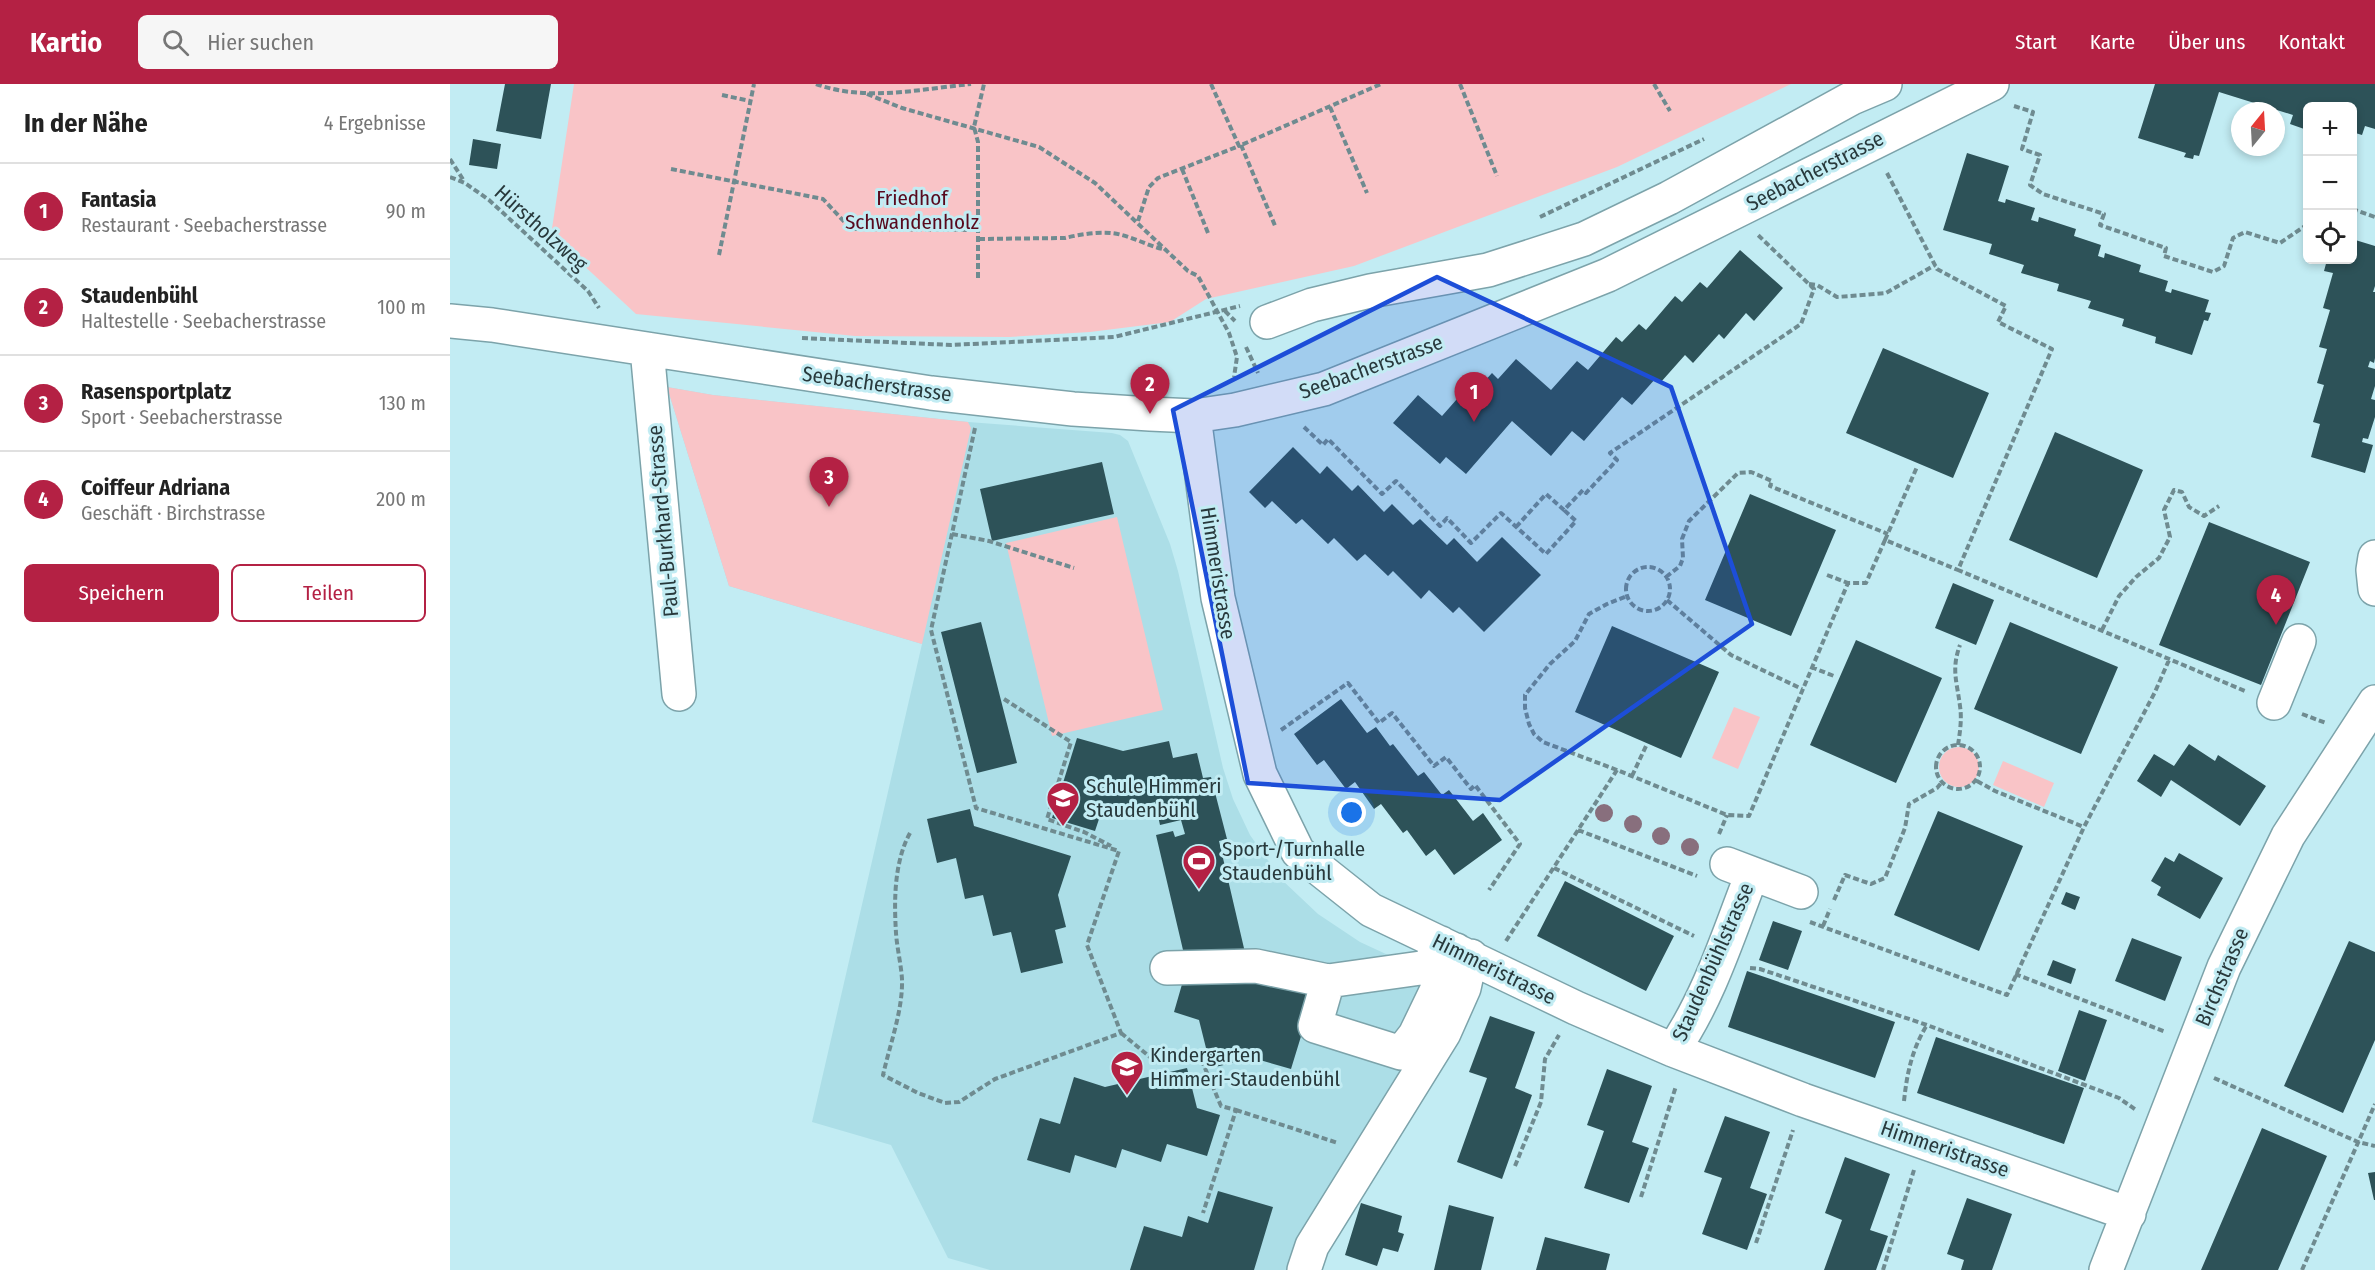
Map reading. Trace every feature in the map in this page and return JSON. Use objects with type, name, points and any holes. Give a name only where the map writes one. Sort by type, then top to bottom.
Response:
[{"type":"street","points":[[1249,325],[1312,305],[1373,302],[1488,270],[1584,239],[1669,198],[1852,98],[1886,84]]},
{"type":"street","name":"Seebacherstrasse","points":[[450,321],[492,325],[931,393],[1073,409],[1194,416],[1235,410],[1287,410],[1324,389],[1608,275],[2001,91]]},
{"type":"street","name":"Paul-Burkhard-Strasse","points":[[647,349],[679,694]]},
{"type":"street","name":"Himmeristrasse","points":[[1194,416],[1218,598],[1260,774],[1298,852],[1371,910],[1576,1008],[1673,1050],[1803,1100],[2129,1214]]},
{"type":"street","points":[[2375,557],[2375,589]]},
{"type":"street","points":[[2274,703],[2299,641]]},
{"type":"street","name":"Birchstrasse","points":[[2106,1270],[2224,967],[2254,903],[2288,837],[2375,702]]},
{"type":"street","name":"Staudenbühlstrasse","points":[[1673,1050],[1687,1030],[1723,950],[1727,872],[1805,907]]},
{"type":"street","points":[[1328,981],[1315,1026],[1401,1053],[1415,1035],[1456,950]]},
{"type":"street","points":[[1167,968],[1256,966],[1328,981],[1428,967],[1456,950]]},
{"type":"street","points":[[1304,1270],[1312,1246],[1444,1033],[1464,988],[1456,950]]},
{"type":"path","points":[[719,255],[754,84]]},
{"type":"path","points":[[816,84],[834,90],[867,94],[972,84]]},
{"type":"path","points":[[978,278],[978,142],[974,127],[984,84]]},
{"type":"path","points":[[1211,84],[1276,228]]},
{"type":"path","points":[[1137,221],[1149,187],[1158,178],[1240,146],[1381,84]]},
{"type":"path","points":[[1460,84],[1497,176]]},
{"type":"path","points":[[1654,84],[1670,111]]},
{"type":"path","points":[[2001,91],[2014,106],[2033,112],[2022,149],[2040,155],[2030,185],[2043,194],[2104,214],[2100,225],[2166,248],[2164,256],[2213,272],[2224,266],[2234,238],[2245,232],[2280,243],[2303,227]]},
{"type":"path","points":[[867,94],[902,108],[1039,147],[1095,183],[1188,271],[1198,276],[1229,333],[1237,357],[1234,381]]},
{"type":"path","points":[[722,95],[750,100]]},
{"type":"path","points":[[1330,107],[1367,193]]},
{"type":"path","points":[[1535,219],[1713,135]]},
{"type":"path","points":[[450,159],[465,183]]},
{"type":"path","points":[[671,169],[823,199],[851,229],[978,230]]},
{"type":"path","points":[[1182,169],[1208,233]]},
{"type":"path","points":[[1887,172],[1937,269],[2006,306],[1998,322],[2052,349],[1958,570]]},
{"type":"path","name":"Hürstholzweg","points":[[450,177],[465,183],[489,200],[588,291],[602,313]]},
{"type":"path","points":[[2355,210],[2375,217]]},
{"type":"path","points":[[1564,510],[1583,490],[1586,493],[1617,460],[1610,453],[1801,324],[1814,289],[1754,231]]},
{"type":"path","points":[[979,239],[1065,238],[1077,235],[1109,234],[1122,235],[1167,250]]},
{"type":"path","points":[[1809,284],[1817,285],[1837,297],[1886,293],[1935,266]]},
{"type":"path","points":[[1225,311],[1235,322],[1249,325]]},
{"type":"path","points":[[798,338],[951,345],[1114,337],[1225,311],[1249,325],[1261,380],[1287,410],[1323,445],[1328,439],[1382,494],[1396,481],[1440,526],[1447,519],[1471,543],[1501,513],[1516,527],[1546,554],[1576,521],[1546,494],[1516,527]]},
{"type":"path","points":[[977,418],[932,630],[976,808],[1119,851]]},
{"type":"path","points":[[1827,574],[1848,583],[1866,583],[1917,467]]},
{"type":"path","points":[[1666,577],[1680,566],[1683,558],[1682,538],[1689,521],[1738,473],[1751,472],[1772,481],[1770,486],[1888,534]]},
{"type":"path","points":[[2102,630],[2119,596],[2136,577],[2160,558],[2170,537],[2164,510],[2174,490],[2182,492],[2189,507],[2204,516],[2219,506]]},
{"type":"path","points":[[952,534],[989,541],[1074,568]]},
{"type":"path","points":[[1885,540],[2169,660],[2332,725]]},
{"type":"path","points":[[1646,567],[1655,568],[1664,573],[1666,577],[1670,591],[1667,600],[1660,607],[1651,611],[1641,610],[1633,605],[1626,587],[1629,578],[1636,570],[1646,567]]},
{"type":"path","points":[[1628,596],[1589,614],[1575,641],[1551,664],[1525,695],[1525,708],[1534,734],[1543,742],[1727,816],[1749,816],[1848,583]]},
{"type":"path","points":[[1667,600],[1731,655],[1802,689]]},
{"type":"path","points":[[1958,745],[1961,708],[1955,682],[1954,661],[1960,645]]},
{"type":"path","points":[[1805,907],[1823,926],[2007,995],[2084,827],[2155,692],[2169,660]]},
{"type":"path","points":[[1811,667],[1834,676]]},
{"type":"path","points":[[1276,734],[1348,682],[1379,723],[1392,714],[1434,766],[1446,757],[1470,789],[1475,785],[1520,844],[1490,890]]},
{"type":"path","points":[[1004,699],[1071,742],[1047,819],[1084,832],[1119,851]]},
{"type":"path","points":[[1958,745],[1967,747],[1980,761],[1981,772],[1977,781],[1960,790],[1950,788],[1937,774],[1936,764],[1940,754],[1948,747],[1958,745]]},
{"type":"path","points":[[1632,776],[1646,746]]},
{"type":"path","points":[[1502,946],[1617,770]]},
{"type":"path","points":[[1977,781],[1995,791],[2084,827]]},
{"type":"path","points":[[1823,926],[1845,875],[1871,884],[1885,878],[1905,828],[1909,804],[1937,788],[1942,782]]},
{"type":"path","points":[[1578,830],[1727,872]]},
{"type":"path","points":[[910,833],[904,844],[895,896],[896,934],[902,980],[899,1009],[883,1075],[918,1094],[945,1103],[958,1102],[995,1079],[1120,1033]]},
{"type":"path","points":[[1119,851],[1087,945],[1120,1033],[1156,1062],[1202,1061],[1221,1106],[1369,1153]]},
{"type":"path","points":[[1554,868],[1696,937]]},
{"type":"path","points":[[1745,968],[1760,969],[1927,1025],[2119,1098],[2144,1115]]},
{"type":"path","points":[[2015,974],[2176,1036]]},
{"type":"path","points":[[1902,1109],[1908,1070],[1916,1043],[1927,1025]]},
{"type":"path","points":[[1515,1166],[1541,1102],[1545,1059],[1561,1033]]},
{"type":"path","points":[[2205,1074],[2358,1142],[2375,1146]]},
{"type":"path","points":[[1641,1197],[1676,1086]]},
{"type":"path","points":[[2302,1270],[2375,1104]]},
{"type":"path","points":[[1203,1213],[1236,1110]]},
{"type":"path","points":[[1756,1243],[1793,1130]]},
{"type":"path","points":[[1883,1270],[1910,1179],[1918,1160]]},
{"type":"highlighted area","points":[[1437,277],[1671,387],[1752,624],[1500,800],[1248,783],[1173,410]]},
{"type":"shaded area","name":"Schule Himmeri Staudenbühl","points":[[667,387],[713,395],[968,422],[1112,433],[1128,441],[1170,544],[1223,768],[1233,799],[1250,835],[1282,880],[1318,914],[1360,942],[1457,987],[1290,1270],[990,1270],[948,1258],[891,1145],[812,1122],[922,644],[729,586]]},
{"type":"green space","name":"Friedhof Schwandenholz","points":[[574,84],[1791,84],[1617,167],[1354,266],[1206,299],[1170,322],[1090,332],[1009,337],[855,336],[636,314],[551,235]]},
{"type":"green space","points":[[667,387],[713,395],[968,422],[971,428],[922,644],[729,586]]},
{"type":"green space","points":[[1117,517],[1163,710],[1052,736],[1006,543]]},
{"type":"green space","points":[[1734,707],[1760,717],[1738,769],[1712,758]]},
{"type":"green space","points":[[1959,747],[1973,753],[1979,767],[1973,781],[1959,787],[1945,781],[1939,767],[1945,753]]},
{"type":"green space","points":[[2003,761],[2054,783],[2044,807],[1993,785]]},
{"type":"building","points":[[505,84],[551,84],[541,139],[496,131]]},
{"type":"building","points":[[2155,84],[2375,84],[2375,129],[2365,126],[2362,135],[2357,134],[2357,102],[2303,102],[2303,129],[2290,124],[2293,115],[2285,113],[2285,102],[2251,102],[2219,92],[2199,156],[2194,155],[2193,159],[2184,157],[2186,153],[2138,138]]},
{"type":"building","points":[[473,139],[501,144],[497,169],[469,165]]},
{"type":"building","points":[[1967,153],[2009,166],[1998,201],[2005,203],[2006,199],[2035,208],[2031,220],[2038,222],[2039,217],[2076,229],[2074,236],[2101,245],[2098,256],[2104,258],[2105,253],[2141,265],[2139,272],[2168,281],[2165,291],[2171,293],[2172,289],[2209,300],[2205,312],[2211,313],[2208,321],[2204,320],[2192,355],[2155,343],[2156,337],[2122,326],[2124,319],[2088,308],[2091,301],[2057,291],[2059,284],[2021,273],[2024,265],[1989,254],[1992,244],[1943,230]]},
{"type":"building","points":[[2357,241],[2375,246],[2373,292],[2375,292],[2375,358],[2374,363],[2370,361],[2368,367],[2375,369],[2375,386],[2371,399],[2375,400],[2375,417],[2368,439],[2363,438],[2362,442],[2373,445],[2365,473],[2311,457],[2320,424],[2313,422],[2324,385],[2317,383],[2327,349],[2319,347],[2330,310],[2323,308],[2333,273],[2324,271],[2326,264],[2357,264]]},
{"type":"building","points":[[1740,250],[1783,288],[1754,321],[1746,313],[1724,339],[1719,334],[1693,363],[1685,355],[1661,382],[1656,378],[1632,405],[1622,397],[1584,441],[1572,431],[1551,456],[1512,421],[1466,474],[1446,457],[1440,464],[1393,423],[1418,395],[1442,416],[1465,390],[1472,395],[1492,373],[1498,379],[1516,359],[1551,390],[1577,361],[1588,370],[1616,337],[1622,342],[1639,324],[1646,330],[1675,296],[1682,302],[1700,282],[1707,288]]},
{"type":"building","points":[[1883,348],[1989,393],[1953,478],[1846,433]]},
{"type":"building","points":[[2055,432],[2143,470],[2097,578],[2009,540]]},
{"type":"building","points":[[1293,447],[1320,474],[1327,466],[1352,491],[1358,485],[1384,512],[1392,504],[1413,525],[1420,519],[1447,545],[1454,538],[1477,562],[1502,537],[1541,575],[1484,632],[1459,607],[1453,613],[1429,590],[1421,599],[1393,571],[1388,576],[1365,554],[1357,561],[1334,538],[1328,544],[1302,519],[1296,524],[1272,501],[1265,508],[1249,492]]},
{"type":"building","points":[[1102,462],[1114,514],[992,541],[980,489]]},
{"type":"building","points":[[1750,494],[1836,530],[1791,636],[1705,600]]},
{"type":"building","points":[[2209,522],[2310,562],[2261,685],[2159,645]]},
{"type":"building","points":[[1953,583],[1994,600],[1976,645],[1935,628]]},
{"type":"building","points":[[981,622],[1017,763],[977,773],[941,632]]},
{"type":"building","points":[[2010,622],[2118,667],[2081,754],[1974,709]]},
{"type":"building","points":[[1612,626],[1719,672],[1681,758],[1575,712]]},
{"type":"building","points":[[1856,640],[1942,678],[1896,783],[1810,745]]},
{"type":"building","points":[[1341,699],[1367,733],[1376,727],[1390,746],[1393,744],[1418,776],[1424,772],[1442,795],[1449,790],[1473,821],[1483,813],[1502,840],[1454,875],[1435,849],[1426,856],[1407,830],[1403,833],[1381,804],[1374,809],[1355,782],[1346,789],[1324,760],[1317,765],[1294,734]]},
{"type":"building","points":[[1077,738],[1123,751],[1169,741],[1173,758],[1197,753],[1203,778],[1211,777],[1227,839],[1219,841],[1250,974],[1314,994],[1291,1069],[1253,1058],[1211,1068],[1199,1020],[1174,1012],[1187,967],[1156,835],[1173,831],[1175,837],[1185,834],[1181,820],[1160,825],[1155,802],[1100,816],[1095,831],[1052,818]]},
{"type":"building","points":[[2189,744],[2215,761],[2218,755],[2266,786],[2240,826],[2171,780],[2161,797],[2137,781],[2154,754],[2174,766]]},
{"type":"building","points":[[970,809],[974,826],[1071,856],[1058,895],[1066,927],[1055,930],[1063,963],[1021,973],[1011,932],[993,936],[983,895],[965,899],[956,858],[937,863],[927,819]]},
{"type":"building","points":[[1938,811],[2023,846],[1979,951],[1894,915]]},
{"type":"building","points":[[2179,853],[2223,878],[2200,919],[2157,895],[2161,887],[2151,881],[2165,857],[2174,862]]},
{"type":"building","points":[[1565,881],[1674,936],[1646,991],[1537,936]]},
{"type":"building","points":[[2066,892],[2080,897],[2075,910],[2061,904]]},
{"type":"building","points":[[1773,921],[1802,931],[1788,970],[1759,960]]},
{"type":"building","points":[[2132,938],[2182,957],[2165,1001],[2115,981]]},
{"type":"building","points":[[2349,941],[2375,952],[2375,1040],[2343,1113],[2284,1086]]},
{"type":"building","points":[[2053,960],[2076,969],[2071,984],[2047,975]]},
{"type":"building","points":[[1747,971],[1895,1022],[1875,1078],[1728,1027]]},
{"type":"building","points":[[2079,1010],[2107,1020],[2085,1081],[2058,1071]]},
{"type":"building","points":[[1490,1016],[1535,1032],[1515,1088],[1532,1095],[1502,1179],[1457,1162],[1487,1078],[1469,1072]]},
{"type":"building","points":[[1936,1037],[2084,1088],[2064,1144],[1917,1093]]},
{"type":"building","points":[[1187,1068],[1197,1108],[1220,1115],[1207,1156],[1167,1144],[1161,1162],[1122,1149],[1116,1168],[1075,1155],[1070,1173],[1027,1160],[1040,1118],[1060,1124],[1074,1077],[1105,1087]]},
{"type":"building","points":[[1607,1069],[1652,1086],[1632,1142],[1649,1148],[1629,1203],[1584,1188],[1604,1131],[1587,1125]]},
{"type":"building","points":[[1725,1116],[1770,1132],[1750,1188],[1767,1194],[1747,1250],[1702,1234],[1722,1178],[1704,1172]]},
{"type":"building","points":[[2262,1128],[2327,1156],[2278,1270],[2201,1270]]},
{"type":"building","points":[[1845,1157],[1890,1174],[1870,1230],[1888,1236],[1876,1270],[1824,1270],[1842,1220],[1825,1213]]},
{"type":"building","points":[[2375,1172],[2375,1200],[2374,1200],[2368,1173]]},
{"type":"building","points":[[1218,1191],[1273,1207],[1254,1270],[1130,1270],[1144,1226],[1182,1237],[1188,1216],[1208,1223]]},
{"type":"building","points":[[1967,1198],[2012,1214],[1992,1270],[1961,1270],[1964,1260],[1947,1254]]},
{"type":"building","points":[[1361,1203],[1402,1216],[1398,1232],[1404,1234],[1398,1252],[1383,1248],[1377,1266],[1345,1255]]},
{"type":"building","points":[[1449,1205],[1494,1217],[1481,1270],[1434,1270]]},
{"type":"building","points":[[1545,1237],[1610,1254],[1606,1270],[1536,1270]]},
{"type":"place","name":"Staudenbühl","points":[[1150,414]]},
{"type":"place","name":"Fantasia","points":[[1474,422]]},
{"type":"place","name":"Rasensportplatz","points":[[829,507]]},
{"type":"place","name":"Coiffeur Adriana","points":[[2276,625]]},
{"type":"place","name":"Schule Himmeri Staudenbühl","points":[[1063,827]]},
{"type":"place","name":"Sport-/Turnhalle Staudenbühl","points":[[1199,890]]},
{"type":"place","name":"Kindergarten Himmeri-Staudenbühl","points":[[1127,1096]]}]
